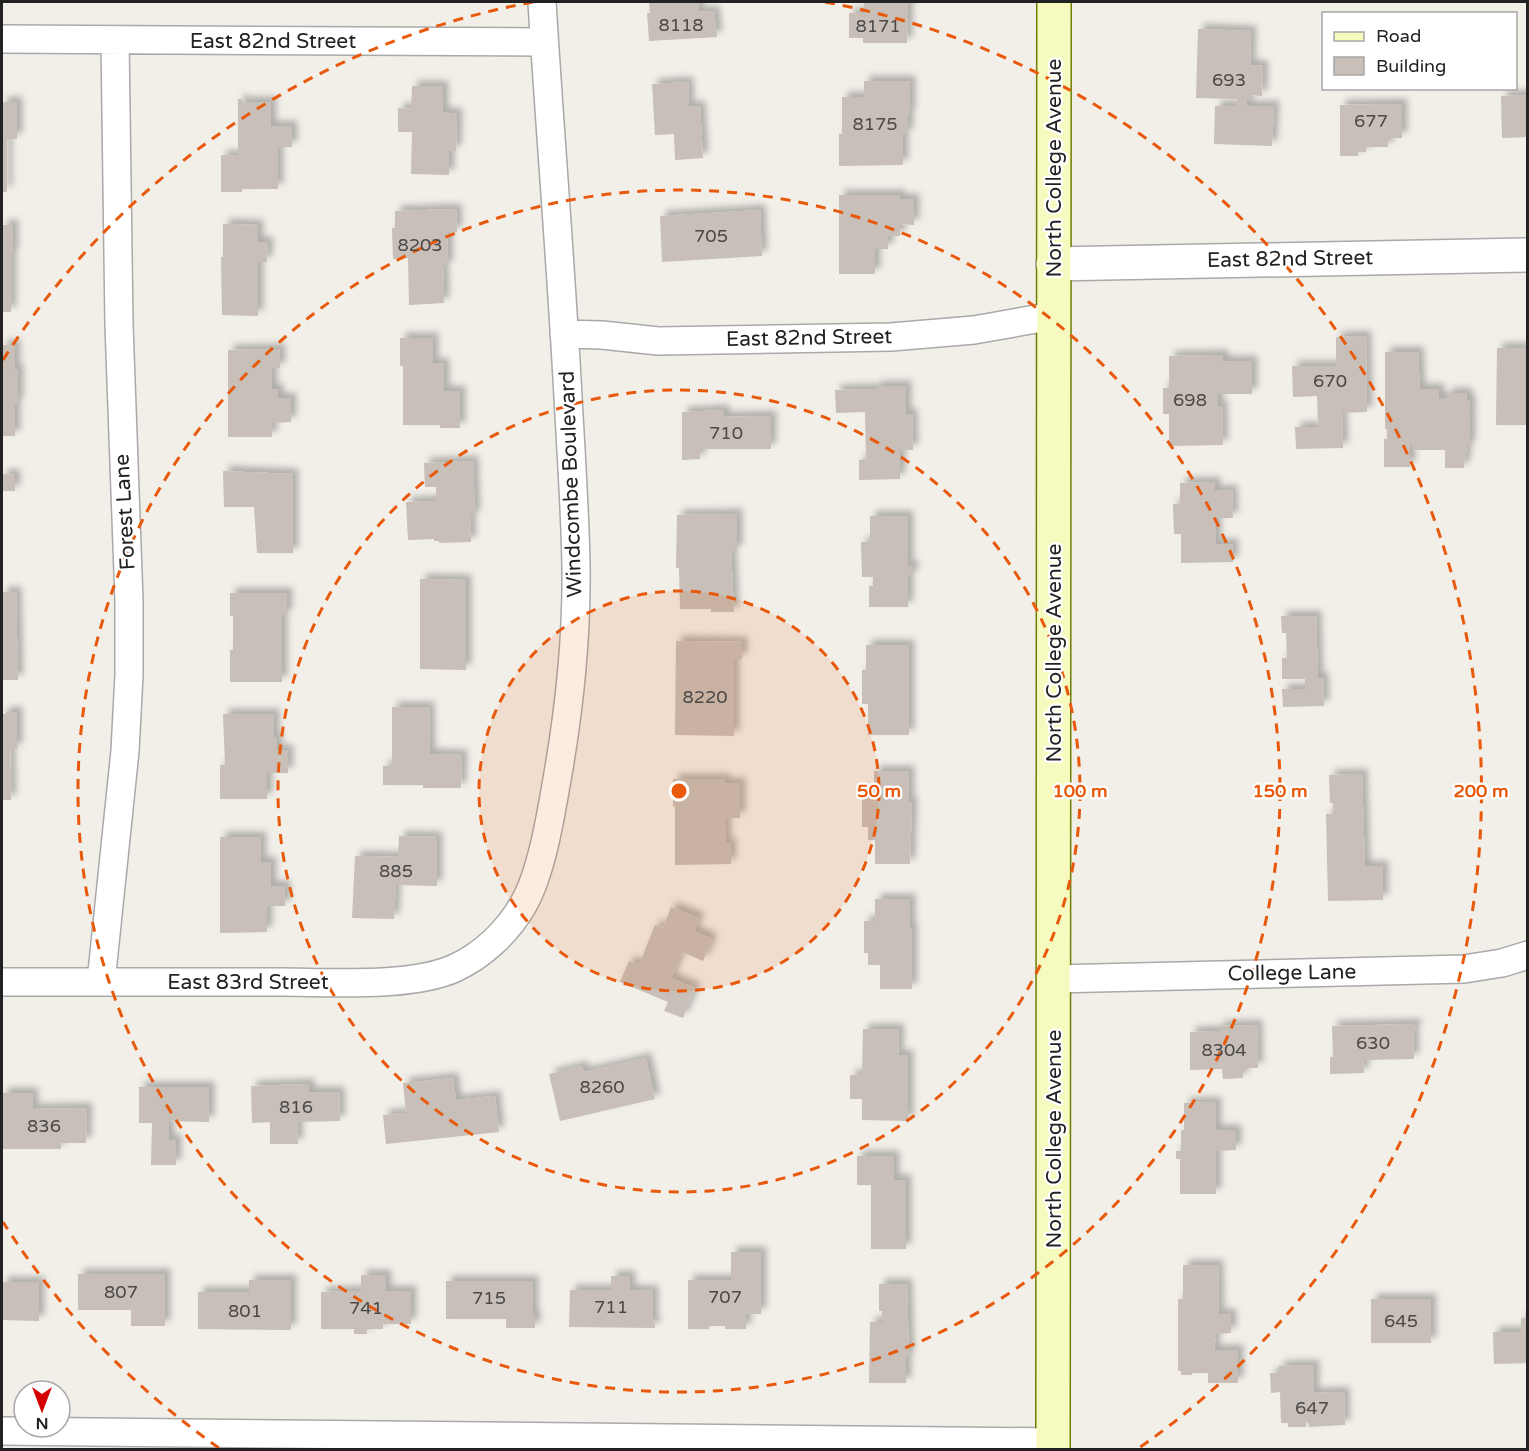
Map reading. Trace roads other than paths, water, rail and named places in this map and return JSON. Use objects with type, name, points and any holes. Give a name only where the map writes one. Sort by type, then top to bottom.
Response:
[{"type":"main road","name":"North College Avenue","points":[[1053,1446],[1054,2]]},
{"type":"street","name":"Windcombe Boulevard","points":[[486,947],[497,940],[516,916],[535,878],[553,804],[566,724],[573,651],[576,567],[564,334],[542,2]]},
{"type":"street","name":"East 82nd Street","points":[[2,39],[544,42]]},
{"type":"street","name":"Forest Lane","points":[[100,982],[125,751],[130,651],[119,325],[115,40]]},
{"type":"street","name":"East 82nd Street","points":[[1053,264],[1527,255]]},
{"type":"street","name":"East 82nd Street","points":[[564,334],[602,335],[658,341],[891,337],[974,330],[1053,316]]},
{"type":"street","name":"East 83rd Street","points":[[2,982],[404,981],[430,977],[457,967],[486,947]]},
{"type":"street","name":"College Lane","points":[[1054,979],[1464,969],[1502,963],[1527,955]]},
{"type":"street","points":[[2,1431],[1053,1446]]}]
